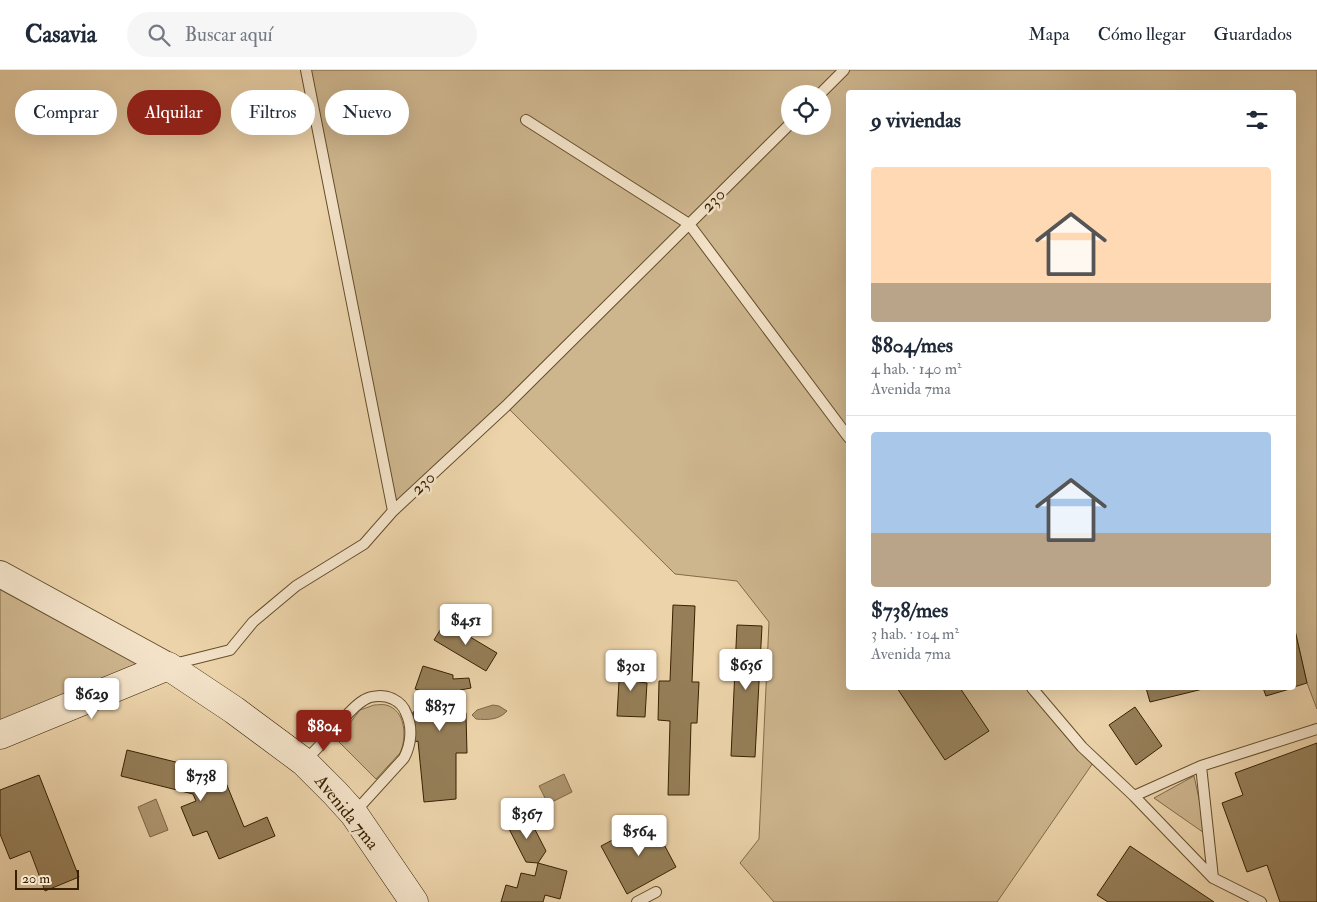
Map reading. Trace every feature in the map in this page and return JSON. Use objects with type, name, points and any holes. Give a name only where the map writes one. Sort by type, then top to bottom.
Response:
[{"type":"main road","points":[[0,735],[168,666]]},
{"type":"main road","name":"Avenida 7ma","points":[[168,666],[234,710],[304,762],[336,793],[354,814],[414,902]]},
{"type":"street","points":[[0,574],[168,666]]},
{"type":"lane","points":[[306,70],[393,511]]},
{"type":"lane","points":[[829,85],[844,70]]},
{"type":"lane","points":[[526,120],[689,224],[846,434]]},
{"type":"lane","name":"230","points":[[168,666],[230,650],[253,622],[296,586],[364,544],[393,511],[506,406],[781,133]]},
{"type":"lane","points":[[1034,690],[1082,747],[1134,796],[1213,878],[1261,902]]},
{"type":"lane","points":[[304,762],[354,707],[365,699],[380,695],[398,701],[406,712],[410,725],[408,750],[404,758],[354,814]]},
{"type":"lane","points":[[1134,796],[1201,766],[1317,729]]},
{"type":"lane","points":[[1201,766],[1213,878]]},
{"type":"lane","points":[[636,902],[656,892]]},
{"type":"shaded area","points":[[306,70],[1317,70],[1317,709],[1307,683],[1296,635],[1296,90],[846,90],[846,690],[1034,690],[1095,760],[997,902],[774,902],[740,863],[759,839],[769,622],[737,581],[675,574],[506,406],[393,511],[315,116],[315,90],[310,90]]},
{"type":"shaded area","points":[[0,574],[168,666],[0,735]]},
{"type":"shaded area","points":[[374,705],[384,705],[398,712],[404,733],[400,753],[376,779],[337,740],[360,710]]},
{"type":"shaded area","points":[[493,705],[507,711],[497,718],[489,719],[476,719],[472,715],[477,710]]},
{"type":"shaded area","points":[[564,774],[572,792],[548,804],[539,786]]},
{"type":"shaded area","points":[[1194,776],[1207,835],[1154,798]]},
{"type":"shaded area","points":[[156,799],[168,830],[150,837],[138,807]]},
{"type":"building","points":[[673,605],[695,606],[692,682],[699,682],[697,723],[691,723],[689,795],[668,795],[670,721],[658,720],[659,681],[670,681]]},
{"type":"building","points":[[445,622],[497,653],[486,671],[434,640]]},
{"type":"building","points":[[737,625],[762,626],[755,757],[731,756]]},
{"type":"building","points":[[1296,635],[1307,683],[1296,686]]},
{"type":"building","points":[[620,663],[640,664],[639,682],[647,683],[645,717],[617,716]]},
{"type":"building","points":[[423,666],[453,675],[453,679],[469,678],[471,688],[460,690],[466,714],[467,753],[456,753],[456,799],[424,802],[418,741],[414,742],[413,712],[425,709],[422,691],[415,689]]},
{"type":"building","points":[[898,690],[961,690],[989,731],[945,760]]},
{"type":"building","points":[[1147,690],[1199,690],[1150,702]]},
{"type":"building","points":[[1264,690],[1286,690],[1266,696]]},
{"type":"building","points":[[1135,707],[1162,746],[1136,765],[1109,725]]},
{"type":"building","points":[[1317,743],[1317,902],[1280,902],[1267,865],[1247,872],[1222,803],[1243,795],[1235,773]]},
{"type":"building","points":[[127,750],[208,770],[213,783],[224,778],[244,827],[267,817],[275,836],[219,859],[207,831],[193,836],[181,807],[196,801],[193,794],[121,776]]},
{"type":"building","points":[[39,775],[79,877],[45,891],[30,851],[10,859],[0,834],[0,790]]},
{"type":"building","points":[[527,814],[546,851],[538,863],[526,862],[507,825]]},
{"type":"building","points":[[651,820],[676,867],[627,894],[601,846]]},
{"type":"building","points":[[1130,846],[1214,902],[1108,902],[1097,895]]},
{"type":"building","points":[[538,863],[567,871],[560,899],[545,895],[543,902],[501,902],[506,885],[517,888],[521,873],[535,876]]}]
